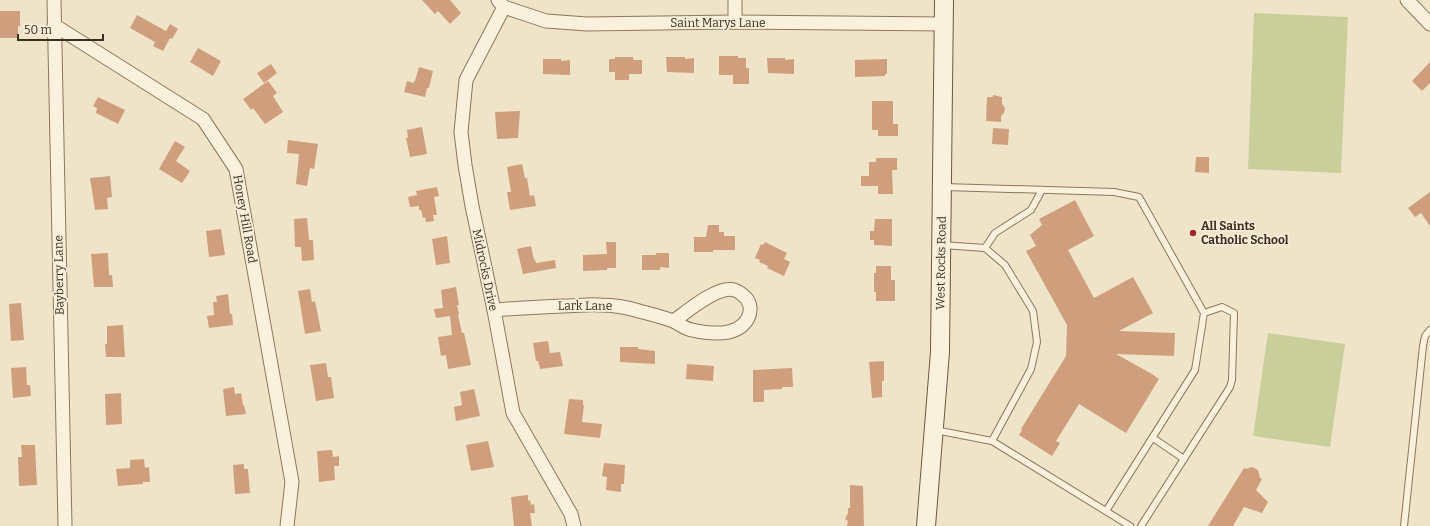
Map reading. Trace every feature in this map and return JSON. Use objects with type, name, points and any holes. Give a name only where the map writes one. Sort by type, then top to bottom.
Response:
[{"type":"main road","name":"West Rocks Road","points":[[926,526],[940,352],[944,0]]},
{"type":"street","points":[[54,0],[54,25]]},
{"type":"street","points":[[734,0],[735,22]]},
{"type":"street","points":[[1407,0],[1430,24]]},
{"type":"street","name":"Saint Marys Lane","points":[[501,3],[546,21],[587,24],[735,22],[944,24]]},
{"type":"street","name":"Midrocks Drive","points":[[501,3],[466,80],[461,132],[472,206],[494,310],[513,413],[571,514],[574,526]]},
{"type":"street","name":"Bayberry Lane","points":[[54,25],[65,526]]},
{"type":"street","name":"Honey Hill Road","points":[[54,25],[204,119],[236,169],[292,482],[287,526]]},
{"type":"street","name":"Lark Lane","points":[[494,310],[598,304],[637,310],[674,322],[680,326],[692,330],[716,333],[736,330],[747,318],[750,311],[750,305],[747,299],[740,293],[734,289],[727,289],[710,296],[674,322]]},
{"type":"lane","points":[[942,186],[1114,192],[1139,197],[1204,313],[1195,370],[1106,511]]},
{"type":"lane","points":[[985,248],[995,233],[1031,210],[1042,190]]},
{"type":"lane","points":[[941,244],[985,248],[1005,265],[1033,311],[1037,342],[1031,369],[992,441]]},
{"type":"lane","points":[[1142,526],[1230,387],[1232,380],[1234,313],[1222,308],[1204,313]]},
{"type":"lane","points":[[1404,526],[1423,346],[1425,336],[1430,330]]},
{"type":"lane","points":[[934,430],[992,441],[1130,526]]},
{"type":"lane","points":[[1153,438],[1184,458]]},
{"type":"green space","points":[[1254,13],[1348,17],[1341,173],[1248,169]]},
{"type":"green space","points":[[1268,333],[1345,344],[1330,447],[1253,436]]},
{"type":"building","points":[[422,0],[450,0],[461,13],[450,24],[438,11],[435,14]]},
{"type":"building","points":[[0,11],[20,11],[18,38],[0,38]]},
{"type":"building","points":[[137,15],[166,31],[170,24],[178,29],[172,39],[170,38],[163,51],[153,46],[155,42],[130,28]]},
{"type":"building","points":[[198,48],[221,61],[213,76],[190,62]]},
{"type":"building","points":[[719,56],[738,56],[738,58],[746,58],[746,68],[749,68],[749,84],[733,84],[733,75],[719,75]]},
{"type":"building","points":[[615,57],[633,57],[633,60],[642,60],[642,74],[629,74],[629,80],[615,80],[615,72],[609,72],[609,59],[615,59]]},
{"type":"building","points":[[666,57],[685,57],[685,59],[694,58],[694,73],[667,72]]},
{"type":"building","points":[[767,58],[785,58],[785,60],[794,59],[794,74],[768,73]]},
{"type":"building","points":[[543,59],[561,59],[561,61],[570,60],[570,75],[543,74]]},
{"type":"building","points":[[887,59],[887,74],[885,74],[885,76],[855,77],[855,60]]},
{"type":"building","points":[[1430,62],[1430,83],[1422,91],[1412,81]]},
{"type":"building","points":[[271,64],[277,73],[264,83],[257,73]]},
{"type":"building","points":[[419,67],[433,71],[425,97],[404,92],[407,81],[414,83]]},
{"type":"building","points":[[268,81],[277,93],[273,96],[283,112],[265,124],[253,108],[251,110],[243,99]]},
{"type":"building","points":[[993,95],[1002,97],[1002,104],[1005,108],[1004,113],[1001,116],[1001,122],[986,121],[987,97],[993,97]]},
{"type":"building","points":[[98,97],[125,110],[118,124],[96,113],[97,108],[93,106]]},
{"type":"building","points":[[872,101],[893,101],[893,124],[898,124],[898,136],[878,136],[878,130],[872,130]]},
{"type":"building","points":[[520,111],[518,138],[497,139],[495,112]]},
{"type":"building","points":[[422,127],[427,154],[410,157],[406,138],[408,138],[407,130]]},
{"type":"building","points":[[993,128],[1009,129],[1008,145],[992,144]]},
{"type":"building","points":[[288,140],[318,144],[314,169],[310,168],[307,186],[296,184],[299,154],[287,153]]},
{"type":"building","points":[[175,141],[185,147],[176,161],[190,171],[182,183],[159,169]]},
{"type":"building","points":[[1196,157],[1209,157],[1209,173],[1195,172]]},
{"type":"building","points":[[876,158],[897,158],[897,170],[892,170],[893,194],[878,194],[878,186],[861,186],[861,176],[869,176],[869,162],[876,162]]},
{"type":"building","points":[[522,164],[525,178],[527,178],[530,196],[534,195],[536,206],[510,210],[507,192],[511,192],[507,167]]},
{"type":"building","points":[[110,176],[112,197],[107,198],[108,209],[95,210],[90,178]]},
{"type":"building","points":[[437,187],[439,196],[434,197],[437,215],[433,215],[434,221],[426,222],[425,217],[423,218],[421,210],[419,210],[419,206],[410,207],[408,197],[417,195],[416,191]]},
{"type":"building","points":[[1430,192],[1430,226],[1421,213],[1415,217],[1408,208]]},
{"type":"building","points":[[1075,200],[1094,236],[1068,250],[1094,298],[1133,277],[1153,313],[1119,331],[1175,333],[1174,356],[1116,354],[1159,379],[1126,433],[1079,404],[1056,441],[1060,443],[1052,456],[1019,435],[1022,430],[1021,429],[1066,356],[1067,325],[1026,251],[1036,246],[1030,235],[1042,225],[1039,219]]},
{"type":"building","points":[[307,218],[309,240],[313,240],[314,260],[302,261],[301,247],[295,247],[294,219]]},
{"type":"building","points":[[875,219],[892,219],[892,246],[874,245],[874,240],[870,240],[870,231],[874,231]]},
{"type":"building","points":[[708,225],[719,225],[719,232],[724,232],[724,236],[735,236],[735,250],[694,252],[694,237],[706,237]]},
{"type":"building","points":[[221,229],[225,255],[209,257],[206,231]]},
{"type":"building","points":[[447,236],[450,263],[436,265],[432,239]]},
{"type":"building","points":[[606,242],[616,242],[616,268],[583,271],[583,255],[607,254]]},
{"type":"building","points":[[765,242],[787,253],[784,259],[790,262],[784,276],[767,268],[768,266],[759,262],[760,260],[755,258],[761,244],[763,245]]},
{"type":"building","points":[[531,246],[536,263],[555,260],[556,268],[523,274],[517,249]]},
{"type":"building","points":[[108,253],[109,275],[112,275],[113,287],[94,287],[91,254]]},
{"type":"building","points":[[656,253],[669,253],[669,268],[660,267],[660,270],[642,270],[642,255],[656,255]]},
{"type":"building","points":[[876,266],[891,266],[891,280],[895,280],[895,301],[876,301],[876,292],[874,292],[874,273],[876,273]]},
{"type":"building","points":[[456,287],[459,305],[457,305],[458,315],[462,333],[464,333],[471,365],[448,369],[446,355],[441,356],[438,337],[452,335],[450,316],[436,318],[434,309],[443,308],[441,290]]},
{"type":"building","points":[[310,289],[312,302],[315,301],[321,331],[305,334],[298,291]]},
{"type":"building","points":[[228,294],[230,314],[232,314],[233,325],[209,328],[207,316],[214,315],[213,302],[217,302],[216,296]]},
{"type":"building","points":[[21,303],[24,340],[11,341],[9,304]]},
{"type":"building","points":[[123,325],[125,357],[106,357],[105,344],[107,344],[107,326]]},
{"type":"building","points":[[548,341],[550,353],[560,352],[563,366],[540,369],[538,361],[536,361],[533,343]]},
{"type":"building","points":[[620,347],[638,347],[638,349],[655,351],[655,364],[620,362]]},
{"type":"building","points":[[884,361],[882,397],[872,398],[869,362]]},
{"type":"building","points":[[326,363],[328,377],[331,377],[334,398],[316,401],[310,365]]},
{"type":"building","points":[[687,364],[714,366],[713,381],[686,379]]},
{"type":"building","points":[[26,367],[27,385],[30,385],[31,396],[13,398],[11,368]]},
{"type":"building","points":[[792,368],[793,387],[764,390],[764,402],[753,402],[753,370]]},
{"type":"building","points":[[234,387],[235,394],[241,393],[246,414],[226,416],[223,389]]},
{"type":"building","points":[[474,389],[480,416],[456,421],[454,407],[462,405],[460,392]]},
{"type":"building","points":[[121,393],[122,424],[106,425],[105,394]]},
{"type":"building","points":[[569,399],[583,400],[584,405],[582,422],[602,424],[600,438],[564,434]]},
{"type":"building","points":[[488,441],[494,467],[471,471],[466,445]]},
{"type":"building","points":[[21,445],[35,445],[37,485],[19,486],[18,457],[22,457]]},
{"type":"building","points":[[332,450],[333,457],[339,456],[339,466],[334,466],[335,480],[319,482],[317,451]]},
{"type":"building","points":[[144,459],[145,468],[149,467],[150,482],[118,486],[116,469],[130,468],[130,460]]},
{"type":"building","points":[[604,463],[625,465],[624,484],[621,484],[621,492],[606,490],[607,477],[602,476]]},
{"type":"building","points":[[244,464],[244,469],[248,469],[250,493],[235,494],[233,465]]},
{"type":"building","points":[[1252,467],[1258,470],[1260,478],[1262,479],[1256,490],[1268,502],[1262,513],[1244,507],[1233,526],[1208,526],[1244,468],[1246,469]]},
{"type":"building","points":[[850,485],[863,486],[864,526],[847,526],[848,521],[845,519],[848,513],[848,508],[850,508]]},
{"type":"building","points":[[528,495],[528,501],[530,500],[531,505],[534,504],[535,513],[530,513],[532,526],[514,526],[511,497]]},
{"type":"place","name":"All Saints Catholic School","points":[[1193,233]]}]
